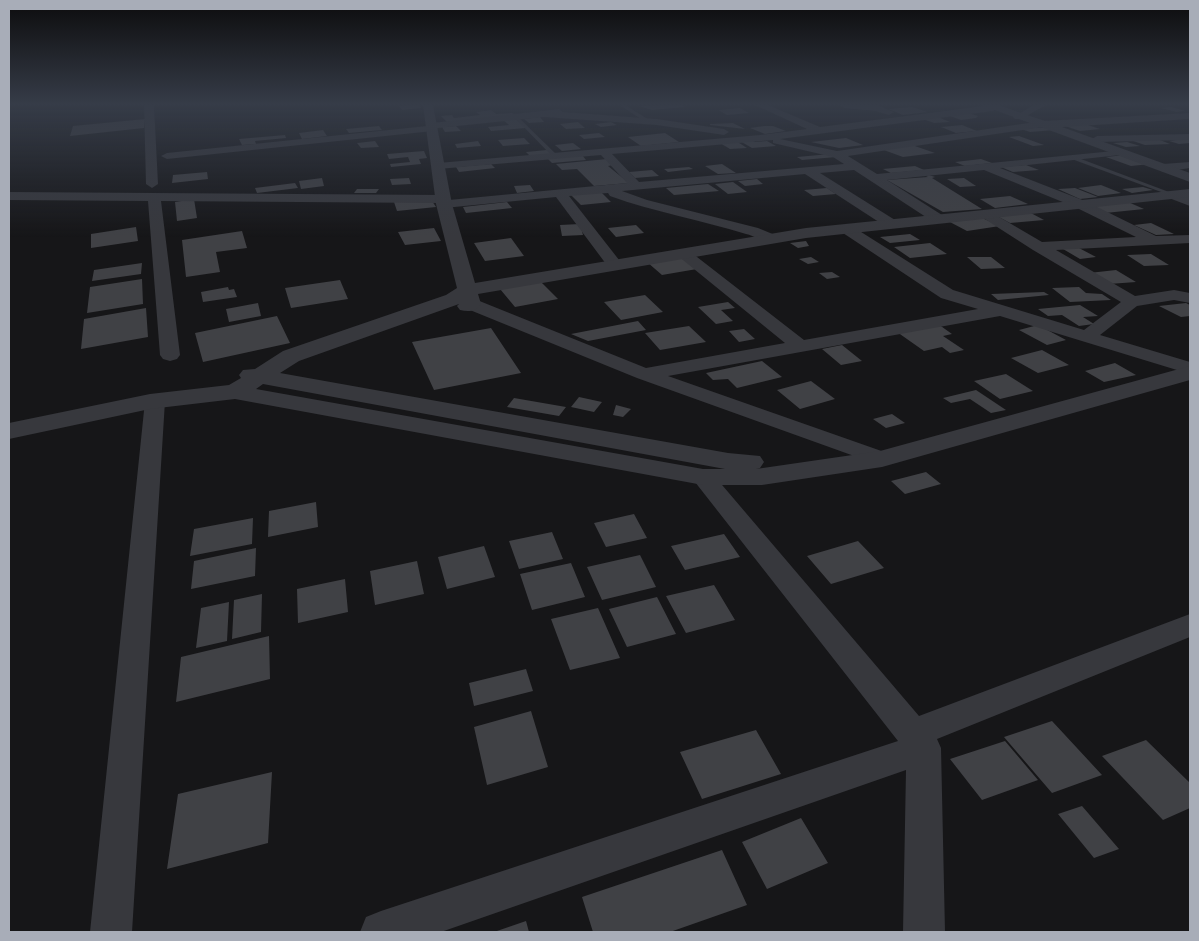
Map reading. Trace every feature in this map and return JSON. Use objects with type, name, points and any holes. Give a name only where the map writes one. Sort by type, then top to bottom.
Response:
[{"type":"street","points":[[150,149],[170,356]]},
{"type":"street","points":[[167,156],[232,149]]},
{"type":"street","points":[[435,149],[443,202],[469,297]]},
{"type":"street","points":[[438,166],[637,149]]},
{"type":"street","points":[[813,149],[837,154],[871,149]]},
{"type":"street","points":[[1111,149],[1190,178]]},
{"type":"street","points":[[602,152],[636,187]]},
{"type":"street","points":[[986,152],[1011,164]]},
{"type":"street","points":[[875,178],[1120,152]]},
{"type":"street","points":[[837,154],[937,218]]},
{"type":"street","points":[[9,196],[153,191],[443,202],[560,194],[856,166]]},
{"type":"street","points":[[985,166],[1080,204],[1154,241]]},
{"type":"street","points":[[1163,168],[1190,166]]},
{"type":"street","points":[[807,170],[890,223]]},
{"type":"street","points":[[605,190],[642,203],[753,231],[770,238]]},
{"type":"street","points":[[560,194],[615,265]]},
{"type":"street","points":[[235,392],[260,376],[304,365],[469,297],[615,265],[770,238],[890,223],[1182,194],[1190,202]]},
{"type":"street","points":[[984,214],[1132,302]]},
{"type":"street","points":[[845,228],[947,294],[1190,368]]},
{"type":"street","points":[[1038,247],[1190,239]]},
{"type":"street","points":[[683,253],[800,346]]},
{"type":"street","points":[[1087,336],[1132,302],[1174,295],[1190,298]]},
{"type":"street","points":[[469,297],[644,374],[882,459]]},
{"type":"street","points":[[644,374],[1001,310]]},
{"type":"street","points":[[9,416],[205,376],[239,373],[728,461],[831,467]]},
{"type":"street","points":[[9,431],[155,401],[207,393],[235,392],[703,478],[762,476],[882,459],[1190,373]]},
{"type":"street","points":[[111,932],[155,401]]},
{"type":"street","points":[[703,478],[918,741],[924,932]]},
{"type":"street","points":[[381,932],[918,741],[1190,625]]},
{"type":"lane","points":[[548,149],[555,156]]},
{"type":"lane","points":[[1071,157],[1182,194]]},
{"type":"building","points":[[560,149],[581,149],[562,151]]},
{"type":"building","points":[[881,149],[923,149],[935,153],[903,157]]},
{"type":"building","points":[[547,150],[551,154],[530,156],[526,152]]},
{"type":"building","points":[[424,151],[427,158],[419,159],[421,164],[391,167],[390,164],[410,162],[408,157],[389,159],[387,154]]},
{"type":"building","points":[[830,154],[836,157],[802,160],[797,157]]},
{"type":"building","points":[[582,155],[586,160],[552,163],[548,159]]},
{"type":"building","points":[[1125,155],[1150,164],[1131,166],[1106,157]]},
{"type":"building","points":[[607,159],[613,165],[608,166],[629,183],[594,186],[577,169],[562,170],[556,164]]},
{"type":"building","points":[[981,159],[992,163],[965,166],[955,162]]},
{"type":"building","points":[[491,164],[495,168],[459,172],[456,167]]},
{"type":"building","points":[[722,164],[736,173],[718,174],[705,166]]},
{"type":"building","points":[[1026,165],[1039,170],[1013,172],[1001,167]]},
{"type":"building","points":[[915,166],[924,170],[891,173],[883,169]]},
{"type":"building","points":[[689,167],[693,169],[668,172],[664,169]]},
{"type":"building","points":[[652,170],[659,176],[635,178],[629,172]]},
{"type":"building","points":[[207,172],[208,179],[172,183],[173,175]]},
{"type":"building","points":[[926,176],[935,177],[932,178],[982,209],[943,212],[887,180],[928,177]]},
{"type":"building","points":[[322,178],[324,186],[301,189],[299,181]]},
{"type":"building","points":[[409,178],[411,184],[392,185],[390,179]]},
{"type":"building","points":[[964,178],[976,186],[960,187],[947,179]]},
{"type":"building","points":[[757,179],[763,184],[745,186],[738,181]]},
{"type":"building","points":[[733,182],[747,192],[728,194],[715,184]]},
{"type":"building","points":[[295,183],[298,188],[257,193],[255,188]]},
{"type":"building","points":[[708,184],[719,191],[674,195],[666,188]]},
{"type":"building","points":[[530,185],[534,191],[517,193],[514,186]]},
{"type":"building","points":[[1101,185],[1121,193],[1098,196],[1078,188]]},
{"type":"building","points":[[1143,187],[1153,190],[1132,193],[1122,189]]},
{"type":"building","points":[[827,188],[836,194],[813,196],[804,190]]},
{"type":"building","points":[[1075,188],[1098,197],[1080,199],[1058,189]]},
{"type":"building","points":[[357,189],[379,189],[376,193],[354,193]]},
{"type":"building","points":[[601,192],[611,202],[581,205],[571,195]]},
{"type":"building","points":[[1010,196],[1028,204],[995,208],[980,199]]},
{"type":"building","points":[[194,199],[197,218],[177,221],[175,202]]},
{"type":"building","points":[[432,201],[436,207],[397,211],[394,202]]},
{"type":"building","points":[[507,202],[512,208],[466,213],[463,207]]},
{"type":"building","points":[[1128,202],[1144,209],[1105,213],[1090,206]]},
{"type":"building","points":[[1029,212],[1044,220],[1010,223],[995,215]]},
{"type":"building","points":[[980,217],[1000,226],[967,231],[948,221]]},
{"type":"building","points":[[1151,223],[1174,234],[1156,235],[1134,225]]},
{"type":"building","points":[[580,224],[583,235],[562,236],[560,225]]},
{"type":"building","points":[[636,225],[644,233],[616,237],[608,228]]},
{"type":"building","points":[[136,227],[138,241],[91,248],[91,234]]},
{"type":"building","points":[[434,228],[441,241],[405,245],[398,232]]},
{"type":"building","points":[[242,231],[247,248],[216,252],[220,272],[186,277],[182,240]]},
{"type":"building","points":[[910,234],[920,240],[890,243],[880,237]]},
{"type":"building","points":[[511,238],[524,256],[485,261],[474,243]]},
{"type":"building","points":[[806,241],[809,246],[798,248],[790,243]]},
{"type":"building","points":[[930,243],[947,254],[910,258],[894,247]]},
{"type":"building","points":[[1079,248],[1096,257],[1080,259],[1063,249]]},
{"type":"building","points":[[1151,254],[1169,265],[1144,266],[1127,255]]},
{"type":"building","points":[[681,256],[697,269],[662,275],[647,262]]},
{"type":"building","points":[[811,257],[819,262],[808,264],[799,259]]},
{"type":"building","points":[[967,257],[991,257],[1005,268],[981,269]]},
{"type":"building","points":[[142,263],[141,274],[92,281],[94,270]]},
{"type":"building","points":[[1116,270],[1136,282],[1109,284],[1089,273]]},
{"type":"building","points":[[832,272],[840,277],[827,279],[819,273]]},
{"type":"building","points":[[142,279],[143,304],[87,313],[90,287]]},
{"type":"building","points":[[340,280],[348,299],[291,308],[285,288]]},
{"type":"building","points":[[541,282],[558,299],[515,307],[500,289]]},
{"type":"building","points":[[228,287],[229,290],[234,289],[237,297],[203,302],[201,292]]},
{"type":"building","points":[[1079,287],[1086,293],[1102,294],[1111,300],[1070,302],[1052,288]]},
{"type":"building","points":[[1044,292],[1049,295],[998,300],[991,294]]},
{"type":"building","points":[[645,295],[663,312],[621,320],[604,302]]},
{"type":"building","points":[[728,302],[735,308],[721,310],[733,321],[716,324],[698,307]]},
{"type":"building","points":[[258,303],[261,316],[229,322],[226,309]]},
{"type":"building","points":[[1186,303],[1190,305],[1190,316],[1181,317],[1159,306]]},
{"type":"building","points":[[1080,305],[1098,316],[1083,317],[1094,324],[1079,326],[1062,315],[1048,316],[1038,309]]},
{"type":"building","points":[[146,308],[148,337],[81,349],[84,319]]},
{"type":"building","points":[[277,316],[290,343],[203,362],[195,333]]},
{"type":"building","points":[[638,321],[646,330],[588,341],[571,334]]},
{"type":"building","points":[[938,324],[952,334],[943,336],[964,350],[950,353],[942,347],[924,351],[897,332]]},
{"type":"building","points":[[1038,325],[1066,340],[1047,345],[1019,330]]},
{"type":"building","points":[[689,326],[706,342],[660,350],[645,333]]},
{"type":"building","points":[[491,328],[521,373],[434,390],[412,342]]},
{"type":"building","points":[[744,329],[755,339],[739,342],[729,331]]},
{"type":"building","points":[[842,345],[862,361],[841,365],[822,349]]},
{"type":"building","points":[[1042,350],[1069,365],[1038,373],[1011,358]]},
{"type":"building","points":[[762,361],[782,377],[737,388],[728,379],[713,380],[706,373]]},
{"type":"building","points":[[1115,363],[1136,375],[1104,382],[1085,371]]},
{"type":"building","points":[[1006,374],[1033,391],[1000,399],[974,381]]},
{"type":"building","points":[[811,381],[835,399],[800,409],[777,390]]},
{"type":"building","points":[[976,390],[1006,410],[991,413],[970,399],[951,403],[943,398]]},
{"type":"building","points":[[579,397],[602,402],[594,412],[571,407]]},
{"type":"building","points":[[514,398],[566,407],[559,416],[507,407]]},
{"type":"building","points":[[616,405],[631,409],[623,417],[613,415]]},
{"type":"building","points":[[892,414],[905,423],[886,428],[873,419]]},
{"type":"building","points":[[926,472],[941,484],[905,494],[891,481]]},
{"type":"building","points":[[316,502],[318,527],[268,537],[269,511]]},
{"type":"building","points":[[634,514],[647,538],[606,547],[594,523]]},
{"type":"building","points":[[253,518],[252,544],[190,556],[194,529]]},
{"type":"building","points":[[552,532],[563,559],[519,569],[509,541]]},
{"type":"building","points":[[724,534],[740,557],[685,570],[671,546]]},
{"type":"building","points":[[858,541],[884,568],[831,584],[807,556]]},
{"type":"building","points":[[484,546],[495,577],[447,589],[438,557]]},
{"type":"building","points":[[256,548],[255,576],[191,589],[194,561]]},
{"type":"building","points":[[640,555],[656,587],[602,600],[587,567]]},
{"type":"building","points":[[417,561],[424,594],[375,605],[370,571]]},
{"type":"building","points":[[571,563],[585,597],[532,610],[520,574]]},
{"type":"building","points":[[345,579],[348,612],[298,623],[297,589]]},
{"type":"building","points":[[714,585],[735,620],[686,633],[666,596]]},
{"type":"building","points":[[262,594],[261,632],[232,639],[234,600]]},
{"type":"building","points":[[657,597],[676,634],[627,647],[609,609]]},
{"type":"building","points":[[229,602],[227,641],[196,648],[201,608]]},
{"type":"building","points":[[598,608],[620,658],[570,670],[551,619]]},
{"type":"building","points":[[269,636],[270,679],[176,702],[181,657]]},
{"type":"building","points":[[526,669],[533,691],[474,706],[469,683]]},
{"type":"building","points":[[531,711],[548,767],[487,785],[474,727]]},
{"type":"building","points":[[1052,721],[1102,775],[1052,793],[1004,737]]},
{"type":"building","points":[[756,730],[781,774],[702,799],[680,752]]},
{"type":"building","points":[[1146,740],[1190,783],[1190,808],[1163,820],[1102,756]]},
{"type":"building","points":[[1005,741],[1038,780],[982,800],[950,759]]},
{"type":"building","points":[[272,772],[268,843],[167,869],[178,794]]},
{"type":"building","points":[[1082,806],[1119,849],[1094,858],[1058,814]]},
{"type":"building","points":[[801,818],[828,863],[767,889],[742,842]]},
{"type":"building","points":[[722,850],[747,905],[670,932],[593,932],[582,897]]},
{"type":"building","points":[[526,921],[529,932],[494,932]]}]
